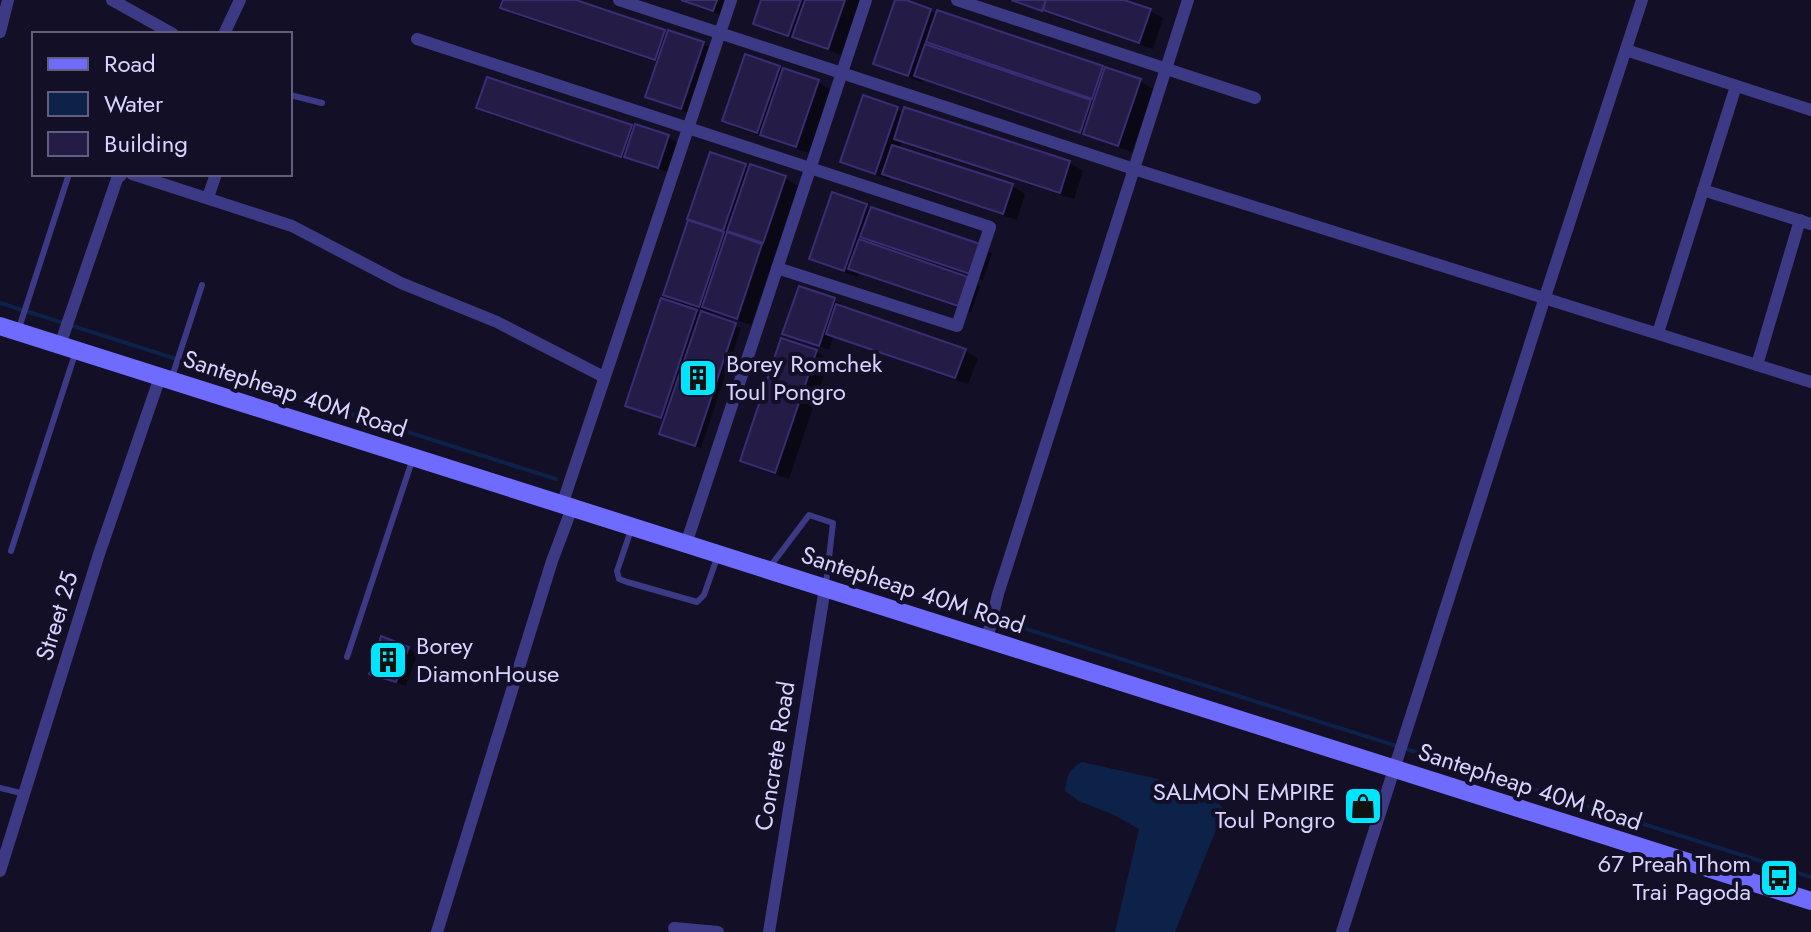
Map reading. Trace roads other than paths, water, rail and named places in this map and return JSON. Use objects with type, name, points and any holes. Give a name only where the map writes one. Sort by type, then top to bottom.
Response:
[{"type":"main road","name":"Santepheap 40M Road","points":[[13,326],[825,588],[989,633],[1397,762],[1811,901]]},
{"type":"street","points":[[0,32],[8,0]]},
{"type":"street","points":[[112,0],[169,32]]},
{"type":"street","points":[[225,32],[240,0]]},
{"type":"street","points":[[619,0],[1134,169],[1811,382]]},
{"type":"street","points":[[437,932],[552,561],[604,377],[731,0]]},
{"type":"street","points":[[686,544],[866,0]]},
{"type":"street","points":[[957,0],[1255,98]]},
{"type":"street","points":[[989,633],[998,594],[1188,0]]},
{"type":"street","points":[[1342,932],[1642,0]]},
{"type":"street","points":[[417,39],[990,227],[957,326],[777,268]]},
{"type":"street","points":[[1626,50],[1811,110]]},
{"type":"street","points":[[1658,333],[1736,86]]},
{"type":"street","points":[[67,343],[70,315],[120,176]]},
{"type":"street","points":[[139,176],[292,226],[401,283],[497,322],[604,377]]},
{"type":"street","points":[[208,197],[215,176]]},
{"type":"street","points":[[1703,190],[1805,222],[1757,365]]},
{"type":"street","name":"Street 25","points":[[0,871],[5,840],[25,794],[99,554],[168,377]]},
{"type":"street","name":"Concrete Road","points":[[769,932],[825,588]]},
{"type":"street","points":[[674,928],[718,932]]},
{"type":"lane","points":[[292,96],[322,103]]},
{"type":"lane","points":[[13,326],[26,303],[68,176]]},
{"type":"lane","points":[[168,377],[180,353],[202,285]]},
{"type":"lane","points":[[11,551],[67,343]]},
{"type":"lane","points":[[347,657],[413,457]]},
{"type":"lane","points":[[768,570],[809,515],[833,523],[825,588]]},
{"type":"lane","points":[[632,527],[617,571],[619,579],[627,582],[697,602],[704,595],[718,554]]},
{"type":"lane","points":[[0,788],[25,794]]},
{"type":"water","points":[[1082,762],[1154,778],[1215,798],[1224,810],[1175,932],[1115,932],[1139,829],[1079,801],[1065,791],[1069,774]]},
{"type":"waterway","points":[[0,303],[556,479]]},
{"type":"waterway","points":[[846,572],[1811,877]]},
{"type":"place","name":"Borey Romchek Toul Pongro","points":[[698,378]]},
{"type":"place","name":"Borey DiamonHouse","points":[[388,660]]},
{"type":"place","name":"SALMON EMPIRE Toul Pongro","points":[[1363,806]]},
{"type":"place","name":"67 Preah Thom Trai Pagoda","points":[[1779,878]]}]
